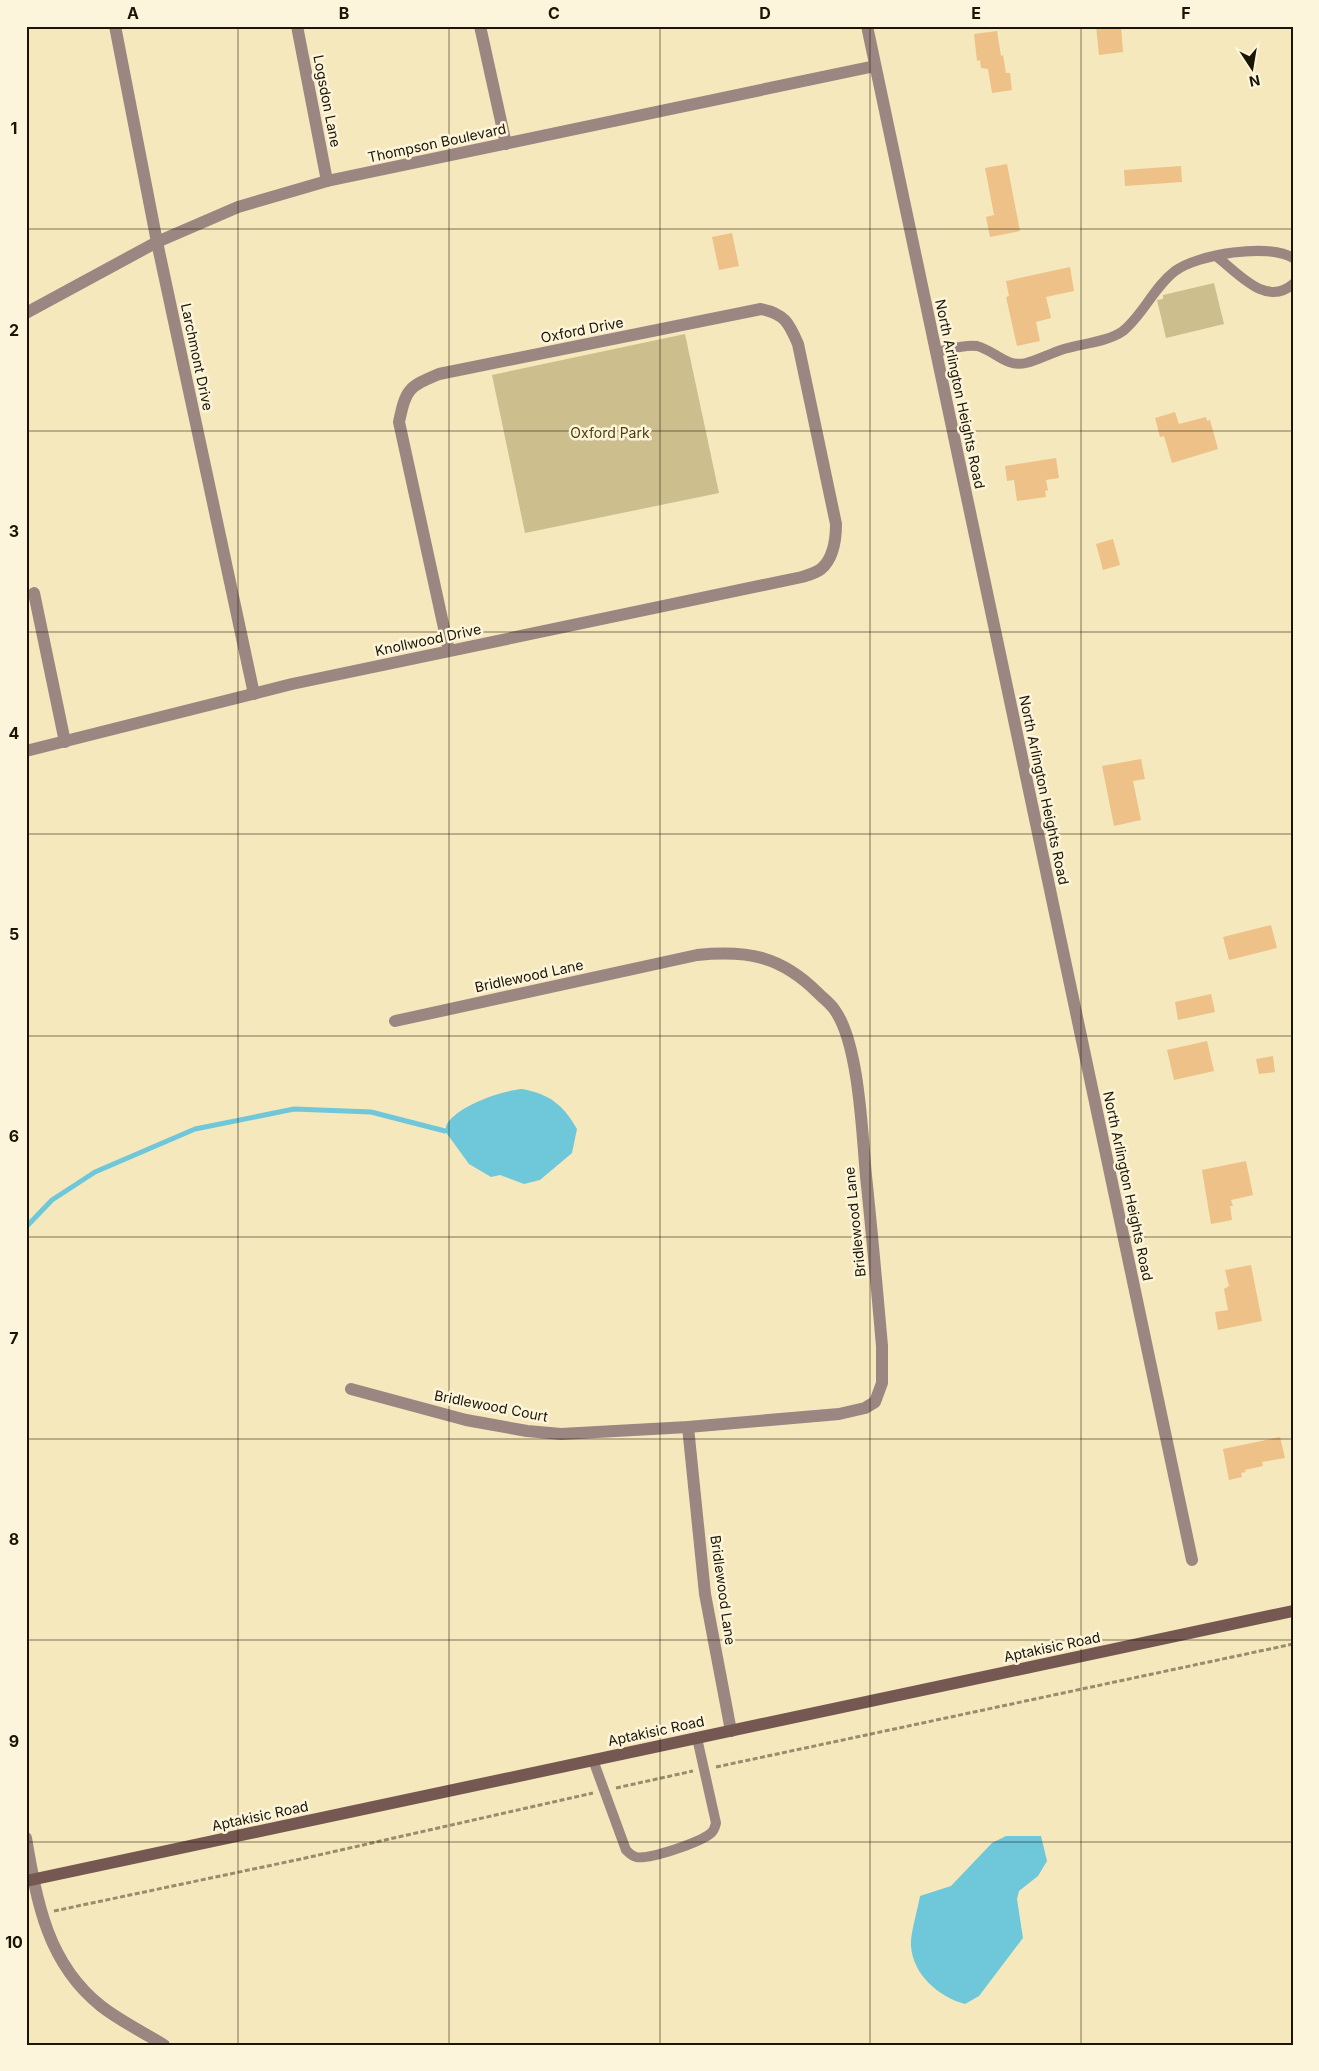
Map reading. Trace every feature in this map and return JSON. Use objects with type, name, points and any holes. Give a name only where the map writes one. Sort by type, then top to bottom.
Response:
[{"type":"main road","name":"Aptakisic Road","points":[[30,1880],[1293,1611]]},
{"type":"street","name":"Larchmont Drive","points":[[114,26],[157,242],[254,694]]},
{"type":"street","name":"Logsdon Lane","points":[[297,26],[327,181]]},
{"type":"street","points":[[480,26],[506,144]]},
{"type":"street","name":"North Arlington Heights Road","points":[[867,26],[1192,1560]]},
{"type":"street","name":"Thompson Boulevard","points":[[26,313],[157,242],[238,207],[327,181],[875,66]]},
{"type":"street","name":"Oxford Drive","points":[[449,651],[399,422],[403,401],[414,385],[439,374],[761,309],[776,312],[790,325],[798,344],[836,524],[836,540],[831,555]]},
{"type":"street","name":"Knollwood Drive","points":[[26,751],[292,684],[802,578],[821,570],[831,555]]},
{"type":"street","points":[[34,593],[65,742]]},
{"type":"street","name":"Bridlewood Lane","points":[[395,1021],[697,955],[724,952],[746,954],[790,969],[805,980],[834,1010],[845,1030],[856,1077],[882,1346],[882,1383],[875,1402],[865,1408],[840,1414],[688,1427],[705,1594],[731,1731]]},
{"type":"street","name":"Bridlewood Court","points":[[351,1389],[466,1420],[527,1431],[561,1434],[688,1427]]},
{"type":"street","points":[[26,1838],[30,1880],[47,1932],[70,1975],[101,2006],[164,2045]]},
{"type":"lane","points":[[936,352],[974,345],[1007,361],[1019,364],[1063,349],[1108,337],[1123,330],[1161,284],[1176,270],[1236,251],[1258,251],[1293,258]]},
{"type":"lane","points":[[1216,256],[1265,292],[1277,293],[1293,284]]},
{"type":"lane","points":[[593,1760],[626,1850],[633,1856],[642,1857],[667,1851],[706,1837],[713,1832],[716,1823],[697,1738]]},
{"type":"path","points":[[42,1913],[301,1859],[704,1769],[1293,1644]]},
{"type":"green space","points":[[1214,283],[1224,324],[1166,338],[1157,300],[1163,299],[1163,295]]},
{"type":"green space","name":"Oxford Park","points":[[685,334],[719,493],[525,533],[492,375]]},
{"type":"water","points":[[522,1089],[540,1094],[555,1102],[566,1113],[577,1129],[572,1153],[540,1180],[524,1184],[500,1175],[491,1177],[469,1164],[445,1131],[449,1121],[456,1114],[473,1104],[494,1095]]},
{"type":"water","points":[[1006,1836],[1041,1836],[1047,1861],[1038,1876],[1019,1891],[1017,1899],[1023,1938],[979,1996],[965,2004],[946,1996],[929,1983],[922,1975],[913,1957],[911,1941],[920,1896],[951,1886],[992,1843]]},
{"type":"building","points":[[1096,26],[1121,26],[1123,52],[1099,55]]},
{"type":"building","points":[[997,31],[1001,56],[1003,55],[1006,73],[1010,73],[1012,90],[992,93],[988,69],[981,68],[980,60],[977,61],[974,34]]},
{"type":"building","points":[[1007,164],[1020,231],[990,237],[986,217],[994,215],[985,168]]},
{"type":"building","points":[[1181,166],[1182,182],[1125,186],[1124,170]]},
{"type":"building","points":[[732,233],[739,266],[719,270],[712,237]]},
{"type":"building","points":[[1070,267],[1074,291],[1046,297],[1051,318],[1036,322],[1040,341],[1017,346],[1006,297],[1009,296],[1006,281]]},
{"type":"building","points":[[1175,412],[1179,424],[1206,417],[1207,421],[1210,420],[1218,449],[1172,463],[1164,436],[1160,437],[1155,418]]},
{"type":"building","points":[[1056,458],[1059,478],[1046,480],[1048,490],[1045,491],[1046,497],[1017,501],[1014,480],[1007,481],[1005,466]]},
{"type":"building","points":[[1113,539],[1120,565],[1103,570],[1096,544]]},
{"type":"building","points":[[1141,759],[1145,779],[1133,781],[1141,820],[1114,826],[1102,766]]},
{"type":"building","points":[[1271,925],[1277,948],[1229,960],[1223,937]]},
{"type":"building","points":[[1211,994],[1215,1012],[1178,1020],[1175,1002]]},
{"type":"building","points":[[1207,1041],[1214,1071],[1174,1080],[1167,1050]]},
{"type":"building","points":[[1273,1056],[1275,1072],[1259,1074],[1256,1059]]},
{"type":"building","points":[[1246,1161],[1253,1195],[1231,1200],[1233,1206],[1230,1206],[1232,1220],[1211,1224],[1202,1170]]},
{"type":"building","points":[[1251,1265],[1262,1321],[1218,1330],[1215,1312],[1228,1310],[1224,1289],[1229,1286],[1225,1270]]},
{"type":"building","points":[[1280,1437],[1285,1458],[1262,1462],[1263,1466],[1245,1470],[1246,1472],[1241,1473],[1242,1477],[1229,1480],[1223,1449]]},
{"type":"waterway","points":[[26,1227],[52,1200],[95,1172],[195,1129],[294,1109],[371,1112],[445,1131]]}]
